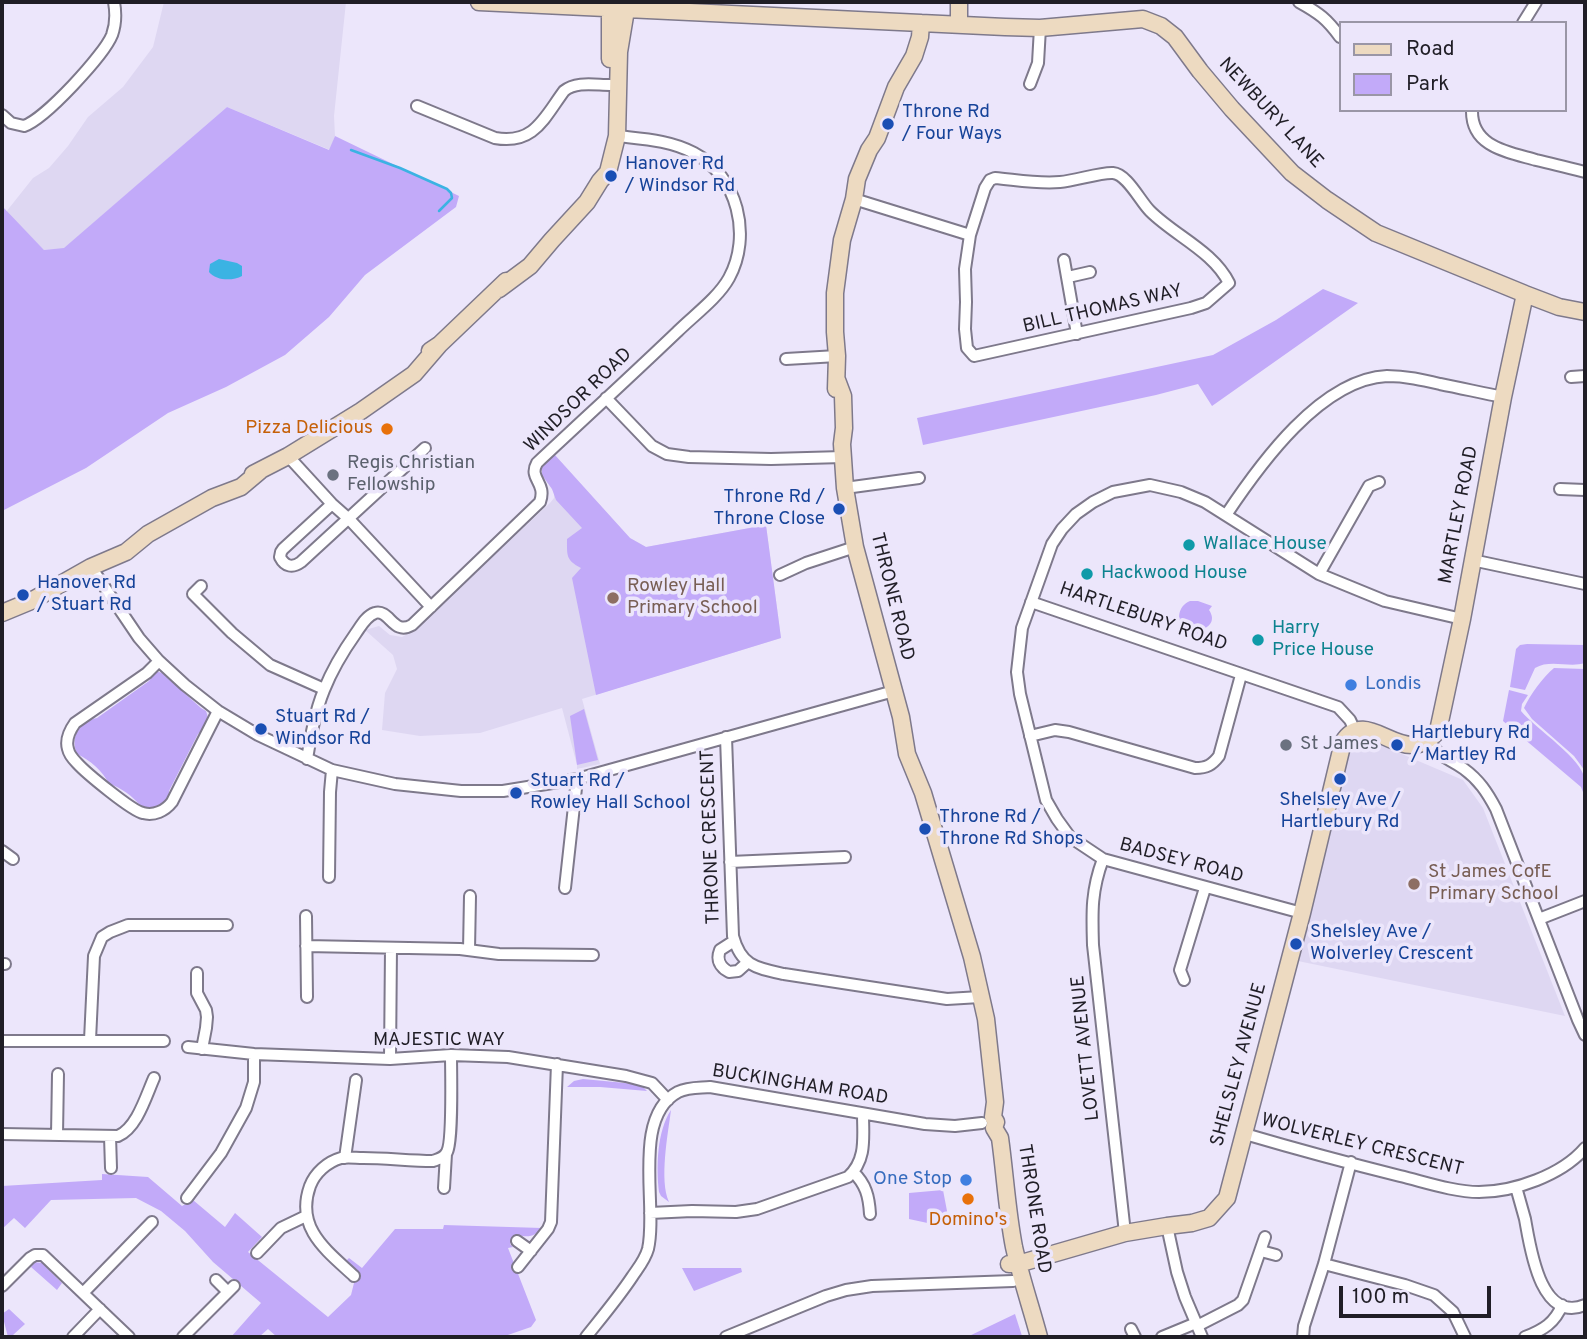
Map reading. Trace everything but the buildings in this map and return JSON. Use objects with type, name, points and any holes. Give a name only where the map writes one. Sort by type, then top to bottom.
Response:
[{"type":"street","points":[[2,115],[11,123],[24,126],[51,109],[104,49],[115,22],[114,2]]},
{"type":"street","name":"NEWBURY LANE","points":[[479,2],[1040,28],[1143,19],[1161,26],[1175,37],[1232,109],[1292,173],[1376,233],[1559,307],[1585,312]]},
{"type":"street","points":[[949,2],[952,25]]},
{"type":"street","points":[[952,25],[959,2]]},
{"type":"street","points":[[1299,2],[1316,11],[1338,34]]},
{"type":"street","points":[[1524,21],[1536,2]]},
{"type":"street","points":[[2,613],[31,601],[91,567],[117,547],[148,534],[212,498],[235,480],[260,471],[288,456],[361,411],[414,374],[439,345],[499,289],[530,266],[587,202],[608,172],[618,10]]},
{"type":"street","name":"THRONE ROAD","points":[[916,23],[906,47],[897,87],[858,179],[842,240],[834,324],[837,380],[843,396],[845,488],[855,547],[901,717],[916,751],[923,793],[972,957],[986,1018],[995,1111],[988,1123],[1000,1138],[1015,1271],[1032,1337]]},
{"type":"street","points":[[1030,84],[1038,63],[1040,28]]},
{"type":"street","points":[[417,106],[495,138],[507,140],[528,135],[537,128],[570,86],[614,85]]},
{"type":"street","points":[[1472,112],[1475,128],[1490,145],[1503,151],[1585,172]]},
{"type":"street","name":"WINDSOR ROAD","points":[[307,759],[324,689],[351,640],[368,617],[377,612],[383,613],[399,628],[405,629],[412,625],[540,502],[542,490],[534,474],[537,463],[719,292],[728,280],[734,266],[741,231],[730,191],[717,171],[694,153],[666,142],[612,136]]},
{"type":"street","name":"BILL THOMAS WAY","points":[[1113,173],[1126,179],[1139,199],[1162,222],[1217,265],[1229,283],[1206,303],[1191,309],[974,356],[967,348],[965,329],[965,269],[970,235],[990,180],[995,178],[1058,183],[1113,173]]},
{"type":"street","points":[[854,199],[970,235]]},
{"type":"street","points":[[1064,260],[1077,334]]},
{"type":"street","points":[[1068,277],[1090,272]]},
{"type":"street","name":"MARTLEY ROAD","points":[[1428,740],[1438,731],[1525,294]]},
{"type":"street","points":[[786,359],[837,356]]},
{"type":"street","points":[[1226,515],[1264,462],[1304,419],[1334,394],[1370,379],[1388,376],[1411,377],[1503,397]]},
{"type":"street","points":[[1571,377],[1585,376]]},
{"type":"street","points":[[606,398],[652,446],[667,454],[771,459],[843,450]]},
{"type":"street","points":[[332,504],[281,552],[282,560],[289,566],[295,566],[425,448]]},
{"type":"street","points":[[288,456],[430,607]]},
{"type":"street","points":[[845,488],[919,478]]},
{"type":"street","points":[[1319,574],[1369,486],[1379,482]]},
{"type":"street","name":"BADSEY ROAD","points":[[1302,913],[1103,859],[1070,837],[1057,819],[1046,800],[1017,672],[1023,628],[1052,544],[1076,514],[1093,502],[1113,492],[1150,485],[1181,492],[1205,502],[1319,574],[1385,601],[1462,619]]},
{"type":"street","points":[[1560,489],[1585,490]]},
{"type":"street","points":[[780,575],[806,563],[855,547]]},
{"type":"street","points":[[1472,560],[1585,584]]},
{"type":"street","points":[[91,567],[139,638],[185,685],[218,711],[258,735],[332,770],[395,784],[461,792],[503,791],[577,779],[726,737]]},
{"type":"street","points":[[201,586],[193,594],[255,653],[270,665],[324,689]]},
{"type":"street","points":[[2,623],[31,601]]},
{"type":"street","name":"HARTLEBURY ROAD","points":[[1031,602],[1338,707],[1350,720],[1354,731]]},
{"type":"street","points":[[159,661],[75,723],[68,736],[67,745],[75,761],[132,809],[154,814],[172,802],[218,711]]},
{"type":"street","points":[[1030,736],[1055,730],[1069,732],[1195,768],[1204,768],[1219,756],[1241,675]]},
{"type":"street","name":"THRONE CRESCENT","points":[[894,691],[726,737],[734,941],[739,952],[759,969],[947,999],[980,997]]},
{"type":"street","points":[[1354,731],[1365,729],[1413,745],[1428,740],[1443,758],[1460,766],[1485,788],[1582,1019],[1585,1035]]},
{"type":"street","name":"SHELSLEY AVENUE","points":[[1015,1271],[1125,1233],[1209,1218],[1227,1198],[1302,913],[1343,742],[1354,731]]},
{"type":"street","points":[[329,877],[332,770]]},
{"type":"street","points":[[565,888],[577,779]]},
{"type":"street","points":[[2,851],[13,859]]},
{"type":"street","points":[[730,862],[845,857]]},
{"type":"street","name":"LOVETT AVENUE","points":[[1103,859],[1096,877],[1092,906],[1093,945],[1125,1233]]},
{"type":"street","points":[[1184,980],[1180,971],[1205,888]]},
{"type":"street","points":[[469,950],[470,896]]},
{"type":"street","points":[[1539,919],[1585,901]]},
{"type":"street","points":[[306,916],[307,997]]},
{"type":"street","points":[[90,1040],[94,956],[102,937],[128,925],[227,925]]},
{"type":"street","name":"THRONE CRESCENT","points":[[734,941],[720,950],[720,965],[724,970],[734,972],[748,962]]},
{"type":"street","points":[[306,946],[593,955]]},
{"type":"street","points":[[390,1059],[391,948]]},
{"type":"street","points":[[197,973],[197,993],[207,1017],[202,1049]]},
{"type":"street","points":[[2,1041],[164,1041]]},
{"type":"street","name":"MAJESTIC WAY","points":[[188,1047],[254,1054],[390,1059],[450,1055],[508,1057],[626,1076],[652,1083],[668,1100]]},
{"type":"street","points":[[187,1198],[224,1157],[251,1094],[254,1054]]},
{"type":"street","points":[[444,1188],[449,1140],[450,1055]]},
{"type":"street","points":[[518,1266],[548,1229],[552,1212],[557,1064]]},
{"type":"street","points":[[57,1135],[58,1074]]},
{"type":"street","points":[[2,1134],[118,1136],[134,1123],[154,1078]]},
{"type":"street","points":[[345,1158],[356,1080]]},
{"type":"street","name":"BUCKINGHAM ROAD","points":[[668,1100],[680,1091],[710,1087],[925,1124],[955,1126],[988,1123]]},
{"type":"street","points":[[586,1337],[644,1260],[649,1239],[651,1133],[660,1109],[668,1100]]},
{"type":"street","points":[[650,1213],[736,1212],[757,1209],[848,1177],[862,1156],[863,1114]]},
{"type":"street","name":"WOLVERLEY CRESCENT","points":[[1245,1134],[1441,1186],[1477,1192],[1516,1187],[1563,1169],[1585,1148]]},
{"type":"street","points":[[110,1136],[111,1168]]},
{"type":"street","points":[[354,1276],[319,1243],[306,1216],[305,1204],[315,1176],[332,1162],[345,1158],[433,1161],[446,1154]]},
{"type":"street","points":[[1303,1337],[1350,1162]]},
{"type":"street","points":[[853,1172],[867,1191],[870,1214]]},
{"type":"street","points":[[1516,1187],[1535,1270],[1549,1295],[1562,1305],[1585,1305]]},
{"type":"street","points":[[257,1253],[281,1228],[306,1216]]},
{"type":"street","points":[[83,1293],[152,1222]]},
{"type":"street","points":[[1167,1226],[1177,1272],[1202,1337]]},
{"type":"street","points":[[1161,1337],[1196,1325],[1238,1305],[1243,1300],[1265,1237]]},
{"type":"street","points":[[517,1241],[531,1251]]},
{"type":"street","points":[[1261,1251],[1276,1255]]},
{"type":"street","points":[[2,1286],[30,1258],[43,1255],[129,1337]]},
{"type":"street","points":[[1324,1264],[1434,1295],[1453,1312],[1465,1337]]},
{"type":"street","points":[[726,1337],[846,1290],[1015,1271]]},
{"type":"street","name":"THRONE ROAD","points":[[1015,1271],[1039,1337]]},
{"type":"street","points":[[183,1337],[231,1289],[216,1280]]},
{"type":"street","points":[[1525,1337],[1543,1330],[1559,1313],[1562,1305]]},
{"type":"street","points":[[73,1337],[100,1309]]},
{"type":"shaded area","points":[[164,2],[346,2],[334,116],[335,136],[330,150],[227,107],[64,249],[44,250],[6,212],[33,178],[49,168],[68,146],[88,117],[123,87],[153,47]]},
{"type":"shaded area","name":"Rowley Hall Primary School","points":[[554,454],[630,538],[646,547],[766,525],[781,638],[582,699],[600,764],[577,769],[562,708],[480,733],[420,736],[382,730],[385,693],[397,669],[393,655],[365,630],[379,626],[390,635],[402,637],[415,630],[554,498],[554,492],[541,470]]},
{"type":"shaded area","name":"St James CofE Primary School","points":[[1369,740],[1463,780],[1483,808],[1565,1016],[1293,960],[1352,745]]},
{"type":"green space","points":[[227,107],[329,150],[335,136],[459,196],[456,207],[365,275],[329,317],[285,355],[226,387],[168,413],[86,468],[2,511],[2,206],[44,250],[64,248]]},
{"type":"green space","points":[[1323,289],[1358,303],[1212,406],[1198,384],[923,445],[917,418],[1213,355],[1276,320]]},
{"type":"green space","points":[[554,454],[630,538],[646,547],[766,525],[781,638],[596,695],[572,578],[581,568],[570,560],[567,550],[567,539],[582,528],[556,500],[542,475],[542,466]]},
{"type":"green space","points":[[1190,601],[1212,606],[1209,610],[1211,623],[1197,634],[1186,629],[1179,618],[1183,606]]},
{"type":"green space","points":[[1527,644],[1585,645],[1585,663],[1541,665],[1535,668],[1525,690],[1510,687],[1516,649]]},
{"type":"green space","points":[[1554,668],[1585,669],[1585,771],[1574,756],[1532,719],[1524,708],[1537,686]]},
{"type":"green space","points":[[156,671],[162,673],[206,711],[208,721],[198,734],[169,791],[169,800],[156,809],[143,810],[133,798],[109,784],[96,766],[77,754],[75,741],[81,726],[97,718],[149,681]]},
{"type":"green space","points":[[1509,690],[1528,695],[1521,711],[1568,754],[1582,771],[1585,797],[1581,787],[1503,721]]},
{"type":"green space","points":[[584,709],[598,760],[577,765],[570,716]]},
{"type":"green space","points":[[583,1079],[636,1084],[647,1091],[567,1087],[574,1081]]},
{"type":"green space","points":[[671,1110],[664,1170],[669,1202],[659,1192],[658,1161],[660,1139]]},
{"type":"green space","points":[[102,1174],[148,1177],[182,1206],[193,1200],[225,1227],[235,1213],[262,1237],[248,1252],[328,1317],[351,1295],[359,1274],[345,1262],[349,1258],[362,1268],[395,1229],[443,1229],[444,1225],[542,1228],[532,1236],[518,1235],[510,1244],[513,1247],[508,1248],[536,1320],[531,1327],[502,1337],[277,1337],[268,1329],[259,1337],[231,1337],[261,1303],[213,1262],[185,1231],[161,1211],[136,1198],[51,1200],[25,1228],[14,1218],[2,1229],[2,1186],[102,1180]]},
{"type":"green space","points":[[943,1190],[947,1211],[946,1227],[909,1219],[909,1193]]},
{"type":"green space","points":[[34,1262],[42,1263],[62,1283],[57,1290],[31,1267]]},
{"type":"green space","points":[[682,1268],[741,1268],[742,1272],[694,1291]]},
{"type":"green space","points":[[9,1309],[25,1324],[8,1337],[2,1314]]},
{"type":"green space","points":[[1015,1314],[1022,1336],[967,1337]]},
{"type":"water","points":[[219,259],[242,266],[242,276],[225,279],[212,275],[209,272],[210,264]]},
{"type":"waterway","points":[[351,150],[447,189],[452,198],[439,211]]},
{"type":"place","name":"Throne Rd / Four Ways","points":[[888,124]]},
{"type":"place","name":"Hanover Rd / Windsor Rd","points":[[611,176]]},
{"type":"place","name":"Pizza Delicious","points":[[387,429]]},
{"type":"place","name":"Regis Christian Fellowship","points":[[333,475]]},
{"type":"place","name":"Throne Rd / Throne Close","points":[[839,509]]},
{"type":"place","name":"Wallace House","points":[[1189,545]]},
{"type":"place","name":"Hackwood House","points":[[1087,574]]},
{"type":"place","name":"Hanover Rd / Stuart Rd","points":[[23,595]]},
{"type":"place","name":"Rowley Hall Primary School","points":[[613,598]]},
{"type":"place","name":"Harry Price House","points":[[1258,640]]},
{"type":"place","name":"Londis","points":[[1351,685]]},
{"type":"place","name":"Stuart Rd / Windsor Rd","points":[[261,729]]},
{"type":"place","name":"St James","points":[[1286,745]]},
{"type":"place","name":"Hartlebury Rd / Martley Rd","points":[[1397,745]]},
{"type":"place","name":"Shelsley Ave / Hartlebury Rd","points":[[1340,779]]},
{"type":"place","name":"Stuart Rd / Rowley Hall School","points":[[516,793]]},
{"type":"place","name":"Throne Rd / Throne Rd Shops","points":[[925,829]]},
{"type":"place","name":"St James CofE Primary School","points":[[1414,884]]},
{"type":"place","name":"Shelsley Ave / Wolverley Crescent","points":[[1296,944]]},
{"type":"place","name":"One Stop","points":[[966,1180]]},
{"type":"place","name":"Domino's","points":[[968,1199]]}]
